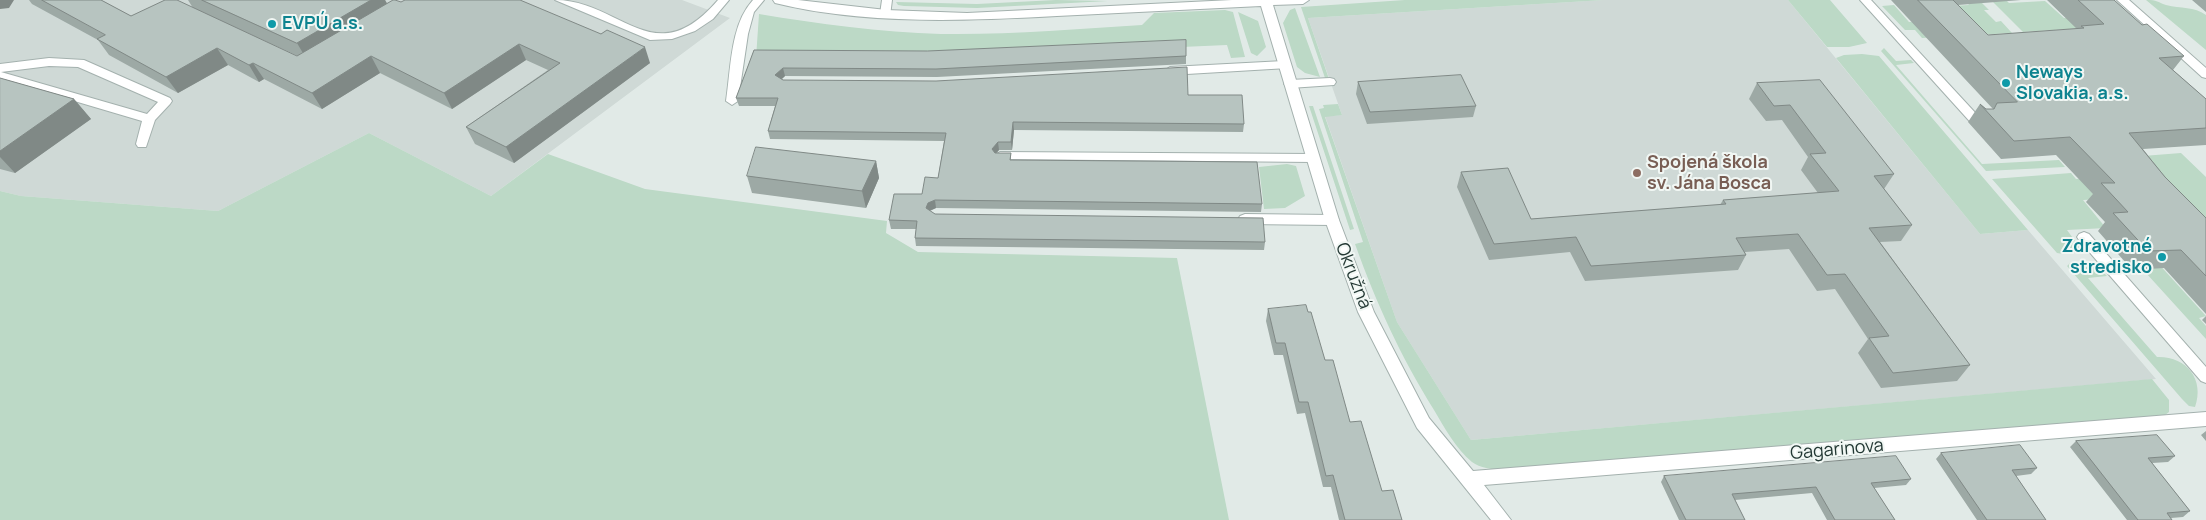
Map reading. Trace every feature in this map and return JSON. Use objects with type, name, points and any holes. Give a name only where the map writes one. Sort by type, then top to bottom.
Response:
[{"type":"street","points":[[779,0],[810,6],[886,14],[967,17],[1303,0]]},
{"type":"street","name":"Okružná","points":[[1266,1],[1332,220],[1366,312],[1423,423],[1502,520]]},
{"type":"street","name":"Gagarinova","points":[[1467,479],[2178,422],[2206,418]]},
{"type":"lane","points":[[560,0],[650,37],[666,38],[689,30],[717,8],[724,0]]},
{"type":"lane","points":[[732,101],[742,34],[749,11],[759,0]]},
{"type":"lane","points":[[886,14],[887,0]]},
{"type":"lane","points":[[1865,0],[1977,122]]},
{"type":"lane","points":[[2122,0],[2206,74]]},
{"type":"lane","points":[[0,68],[49,62],[80,63],[166,101],[148,119],[142,144]]},
{"type":"lane","points":[[1162,72],[1284,65]]},
{"type":"lane","points":[[0,75],[148,119]]},
{"type":"lane","points":[[1290,84],[1330,82]]},
{"type":"lane","points":[[1000,156],[1313,158]]},
{"type":"lane","points":[[1229,219],[1332,220]]},
{"type":"lane","points":[[2084,237],[2204,372]]},
{"type":"shaded area","points":[[0,0],[682,0],[730,18],[491,196],[369,133],[218,211],[21,196],[0,191]]},
{"type":"shaded area","name":"Spojená škola sv. Jána Bosca","points":[[1604,0],[1788,0],[1980,234],[2028,230],[2156,379],[1471,440],[1397,322],[1325,116],[1342,115],[1308,18]]},
{"type":"green space","points":[[1056,0],[1108,1],[977,8],[904,6],[898,5],[896,2],[977,4]]},
{"type":"green space","points":[[1405,0],[1604,0],[1308,18],[1329,79],[1325,78],[1301,7]]},
{"type":"green space","points":[[1788,0],[1830,0],[1867,43],[1849,47],[1827,47]]},
{"type":"green space","points":[[1965,0],[1979,0],[1989,10],[1984,10],[1996,22],[2001,21],[2012,33],[1922,38],[1915,30],[1905,30],[1882,6],[1894,5],[1909,22],[1926,21],[1933,7],[1969,5]]},
{"type":"green space","points":[[1991,0],[2006,0],[2009,3],[2045,1],[2064,18],[2083,17],[2116,26],[2023,32]]},
{"type":"green space","points":[[2146,0],[2192,9],[2206,15],[2206,50]]},
{"type":"green space","points":[[1295,8],[1320,77],[1305,73],[1297,67],[1283,23],[1290,10]]},
{"type":"green space","points":[[1225,10],[1233,12],[1245,57],[1231,58],[1227,45],[932,58],[756,58],[759,14],[827,24],[918,33],[991,34],[1142,25],[1154,13]]},
{"type":"green space","points":[[1238,12],[1258,21],[1266,47],[1257,56],[1251,53]]},
{"type":"green space","points":[[1884,48],[1896,61],[1911,60],[1914,63],[1896,65],[1982,164],[2059,160],[2065,167],[1986,171],[1881,51]]},
{"type":"green space","points":[[1862,54],[1879,56],[2028,230],[1980,234],[1836,58],[1844,55]]},
{"type":"green space","points":[[1338,104],[1342,115],[1325,117],[1397,322],[1471,440],[2152,379],[2169,400],[2169,412],[2165,415],[1502,471],[1479,466],[1466,457],[1456,444],[1422,390],[1390,329],[1363,266],[1355,244],[1363,242],[1319,109],[1324,108],[1323,105]]},
{"type":"green space","points":[[1309,106],[1313,106],[1354,229],[1350,230]]},
{"type":"green space","points":[[369,133],[491,196],[548,154],[645,189],[887,221],[886,233],[918,252],[1177,258],[1229,520],[0,520],[0,191],[21,196],[218,211]]},
{"type":"green space","points":[[2181,153],[2206,177],[2206,251],[2151,196],[2083,200],[2106,228],[2067,230],[2083,252],[2057,253],[1992,179],[2071,173],[2076,179],[2133,175],[2117,158]]},
{"type":"green space","points":[[1287,164],[1296,166],[1305,196],[1285,208],[1264,209],[1259,167]]},
{"type":"green space","points":[[2156,261],[2206,316],[2199,318],[2206,326],[2206,339],[2146,273],[2129,274],[2127,271],[2149,270],[2143,262]]},
{"type":"green space","points":[[2089,262],[2096,265],[2107,276],[2088,278],[2157,357],[2177,360],[2191,371],[2197,387],[2195,407],[2189,406],[2182,399],[2067,266],[2070,263]]},
{"type":"building","points":[[42,0],[101,0],[131,16],[165,0],[177,0],[297,56],[393,0],[401,2],[405,0],[520,0],[601,34],[607,30],[645,47],[506,147],[466,127],[560,63],[519,44],[444,93],[371,56],[312,93],[253,63],[249,65],[217,48],[166,77],[97,39],[105,35]]},
{"type":"building","name":"EVPÚ a.s.","points":[[202,0],[371,0],[297,43]]},
{"type":"building","points":[[1918,0],[1953,0],[1988,35],[2084,28],[2081,26],[2104,24],[2078,0],[2114,0],[2142,25],[2147,24],[2184,56],[2159,58],[2206,99],[2206,128],[2129,133],[2165,177],[2206,218],[2206,276],[2181,250],[2148,251],[2113,213],[2128,212],[2101,183],[2115,183],[2070,137],[2014,141],[1980,104],[1986,109],[1994,109],[1997,103],[2017,102]]},
{"type":"building","points":[[1186,40],[1186,56],[936,69],[783,68],[775,75],[783,80],[936,81],[1187,67],[1188,95],[1242,95],[1244,124],[1013,122],[1011,142],[998,142],[992,149],[995,153],[1011,153],[1010,160],[1257,162],[1262,204],[935,200],[928,203],[926,208],[935,214],[1263,218],[1265,242],[915,238],[917,221],[889,220],[894,194],[922,194],[925,177],[938,178],[946,133],[768,131],[778,98],[736,98],[754,50],[927,51]]},
{"type":"building","points":[[1461,75],[1476,106],[1370,112],[1358,82]]},
{"type":"building","points":[[0,78],[74,99],[0,151]]},
{"type":"building","points":[[1820,80],[1894,174],[1874,176],[1912,225],[1869,228],[1970,365],[1893,373],[1869,338],[1889,336],[1845,274],[1827,275],[1798,234],[1736,238],[1746,255],[1591,266],[1576,237],[1494,244],[1461,172],[1508,168],[1531,219],[1726,204],[1723,200],[1839,191],[1810,154],[1826,153],[1790,105],[1774,106],[1757,83]]},
{"type":"building","points":[[756,147],[876,161],[862,191],[747,176]]},
{"type":"building","points":[[1306,305],[1308,312],[1311,312],[1325,360],[1333,360],[1350,422],[1361,421],[1382,491],[1393,490],[1402,520],[1345,520],[1333,475],[1326,476],[1308,402],[1299,402],[1285,343],[1276,343],[1268,309]]},
{"type":"building","points":[[2157,435],[2175,456],[2148,458],[2190,511],[2167,513],[2172,520],[2138,520],[2076,441]]},
{"type":"building","points":[[2020,445],[2037,468],[2012,470],[2046,520],[1987,520],[1941,453]]},
{"type":"building","points":[[1896,456],[1911,479],[1871,483],[1895,520],[1835,520],[1816,487],[1732,494],[1745,520],[1686,520],[1664,476]]},
{"type":"place","name":"EVPÚ a.s.","points":[[272,24]]},
{"type":"place","name":"Neways Slovakia, a.s.","points":[[2006,83]]},
{"type":"place","name":"Spojená škola sv. Jána Bosca","points":[[1637,173]]},
{"type":"place","name":"Zdravotné stredisko","points":[[2162,257]]}]
